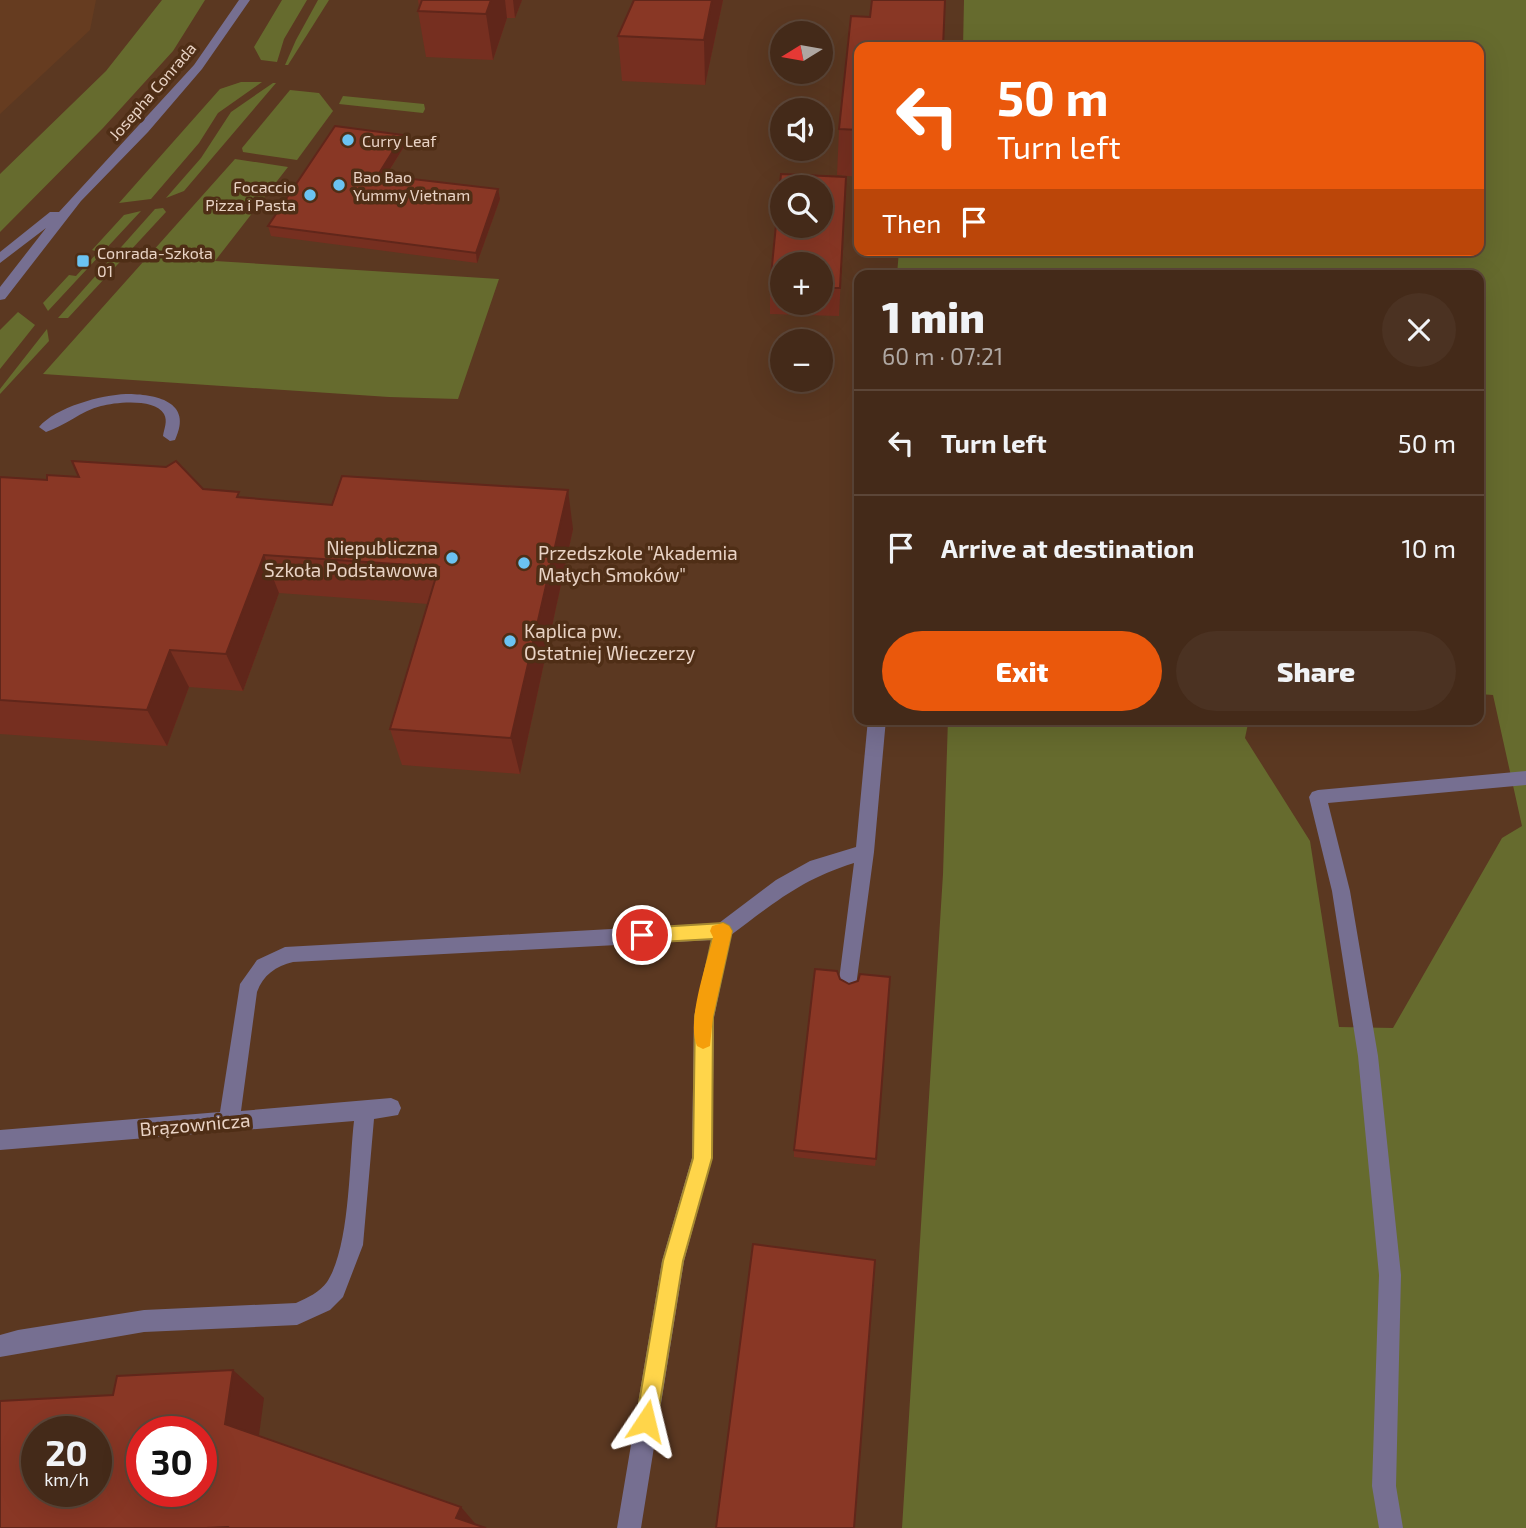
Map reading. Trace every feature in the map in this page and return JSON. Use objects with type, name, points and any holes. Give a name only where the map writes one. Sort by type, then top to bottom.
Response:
[{"type":"street","name":"Josepha Conrada","points":[[0,296],[77,198],[173,98],[218,41],[245,0]]},
{"type":"street","name":"Josepha Conrada","points":[[0,259],[77,198]]},
{"type":"street","points":[[46,427],[102,401],[150,401],[164,404],[173,411],[175,421],[170,436]]},
{"type":"street","points":[[849,980],[865,852],[876,725]]},
{"type":"street","points":[[1391,1528],[1384,1486],[1390,1275],[1368,1056],[1341,891],[1318,797],[1518,779]]},
{"type":"street","points":[[229,1120],[249,984],[259,969],[275,958],[293,954],[723,931],[783,886],[817,867],[865,852]]},
{"type":"street","points":[[629,1528],[673,1261],[702,1158],[704,1017],[723,931]]},
{"type":"street","name":"Brązownicza","points":[[0,1140],[391,1108]]},
{"type":"street","points":[[0,1346],[145,1321],[297,1314],[322,1302],[335,1289],[352,1245],[365,1110]]},
{"type":"shaded area","points":[[0,0],[96,0],[90,30],[0,114]]},
{"type":"green space","points":[[162,0],[205,0],[173,51],[103,128],[0,232],[0,174],[106,71]]},
{"type":"green space","points":[[282,0],[307,0],[284,39],[277,62],[261,60],[254,47]]},
{"type":"green space","points":[[318,0],[329,0],[288,65],[285,65],[296,40]]},
{"type":"green space","points":[[964,0],[1526,0],[1526,1528],[902,1528],[943,874],[948,725],[1248,725],[1245,738],[1310,841],[1339,1027],[1393,1028],[1502,838],[1522,826],[1493,695],[1484,694],[1484,270],[897,270],[899,256],[1484,256],[1484,42],[963,42]]},
{"type":"green space","points":[[241,82],[262,82],[218,113],[199,143],[151,199],[119,203],[220,89]]},
{"type":"green space","points":[[276,83],[184,191],[166,198],[201,158],[231,112]]},
{"type":"green space","points":[[290,90],[319,93],[333,111],[297,160],[243,152],[242,148]]},
{"type":"green space","points":[[343,96],[424,104],[425,109],[423,113],[339,104]]},
{"type":"green space","points":[[235,159],[288,167],[215,261],[499,279],[458,399],[389,397],[43,374]]},
{"type":"green space","points":[[163,208],[166,212],[68,318],[58,318],[155,209]]},
{"type":"green space","points":[[141,211],[48,311],[43,303],[69,275],[76,276],[98,252],[92,250],[124,215]]},
{"type":"green space","points":[[18,312],[35,325],[0,369],[0,330]]},
{"type":"green space","points":[[47,329],[49,341],[0,394],[0,389]]},
{"type":"building","points":[[422,0],[491,0],[486,14],[418,11]]},
{"type":"building","points":[[634,0],[712,0],[704,40],[618,36]]},
{"type":"building","points":[[872,0],[945,0],[943,42],[854,42],[854,130],[839,129],[851,16],[870,17]]},
{"type":"building","points":[[335,126],[403,135],[378,175],[498,189],[476,253],[268,226]]},
{"type":"building","points":[[833,176],[846,177],[840,288],[833,288],[833,252],[773,252],[775,238],[833,238]]},
{"type":"building","points":[[72,461],[166,467],[176,461],[203,489],[239,492],[237,497],[332,505],[342,476],[568,490],[511,738],[390,729],[439,567],[264,555],[226,654],[170,650],[147,710],[0,700],[0,477],[47,480],[47,475],[79,477]]},
{"type":"building","points":[[815,969],[837,971],[840,979],[849,984],[858,981],[860,974],[890,977],[876,1159],[794,1150]]},
{"type":"building","points":[[753,1244],[875,1260],[854,1528],[716,1528]]},
{"type":"building","points":[[233,1370],[225,1424],[461,1507],[456,1518],[486,1528],[0,1528],[0,1401],[113,1395],[117,1376]]},
{"type":"slow traffic","points":[[703,1040],[704,1017],[723,931],[718,931]]},
{"type":"place","name":"Curry Leaf","points":[[348,140]]},
{"type":"place","name":"Bao Bao Yummy Vietnam","points":[[339,185]]},
{"type":"place","name":"Focaccio Pizza i Pasta","points":[[310,195]]},
{"type":"place","name":"Conrada-Szkoła 01","points":[[83,261]]},
{"type":"place","name":"Niepubliczna Szkoła Podstawowa","points":[[452,558]]},
{"type":"place","name":"Przedszkole \"Akademia Małych Smoków\"","points":[[524,563]]},
{"type":"place","name":"Kaplica pw. Ostatniej Wieczerzy","points":[[510,641]]},
{"type":"route","points":[[642,935],[723,931],[704,1017],[702,1158],[673,1261],[646,1421]]}]
